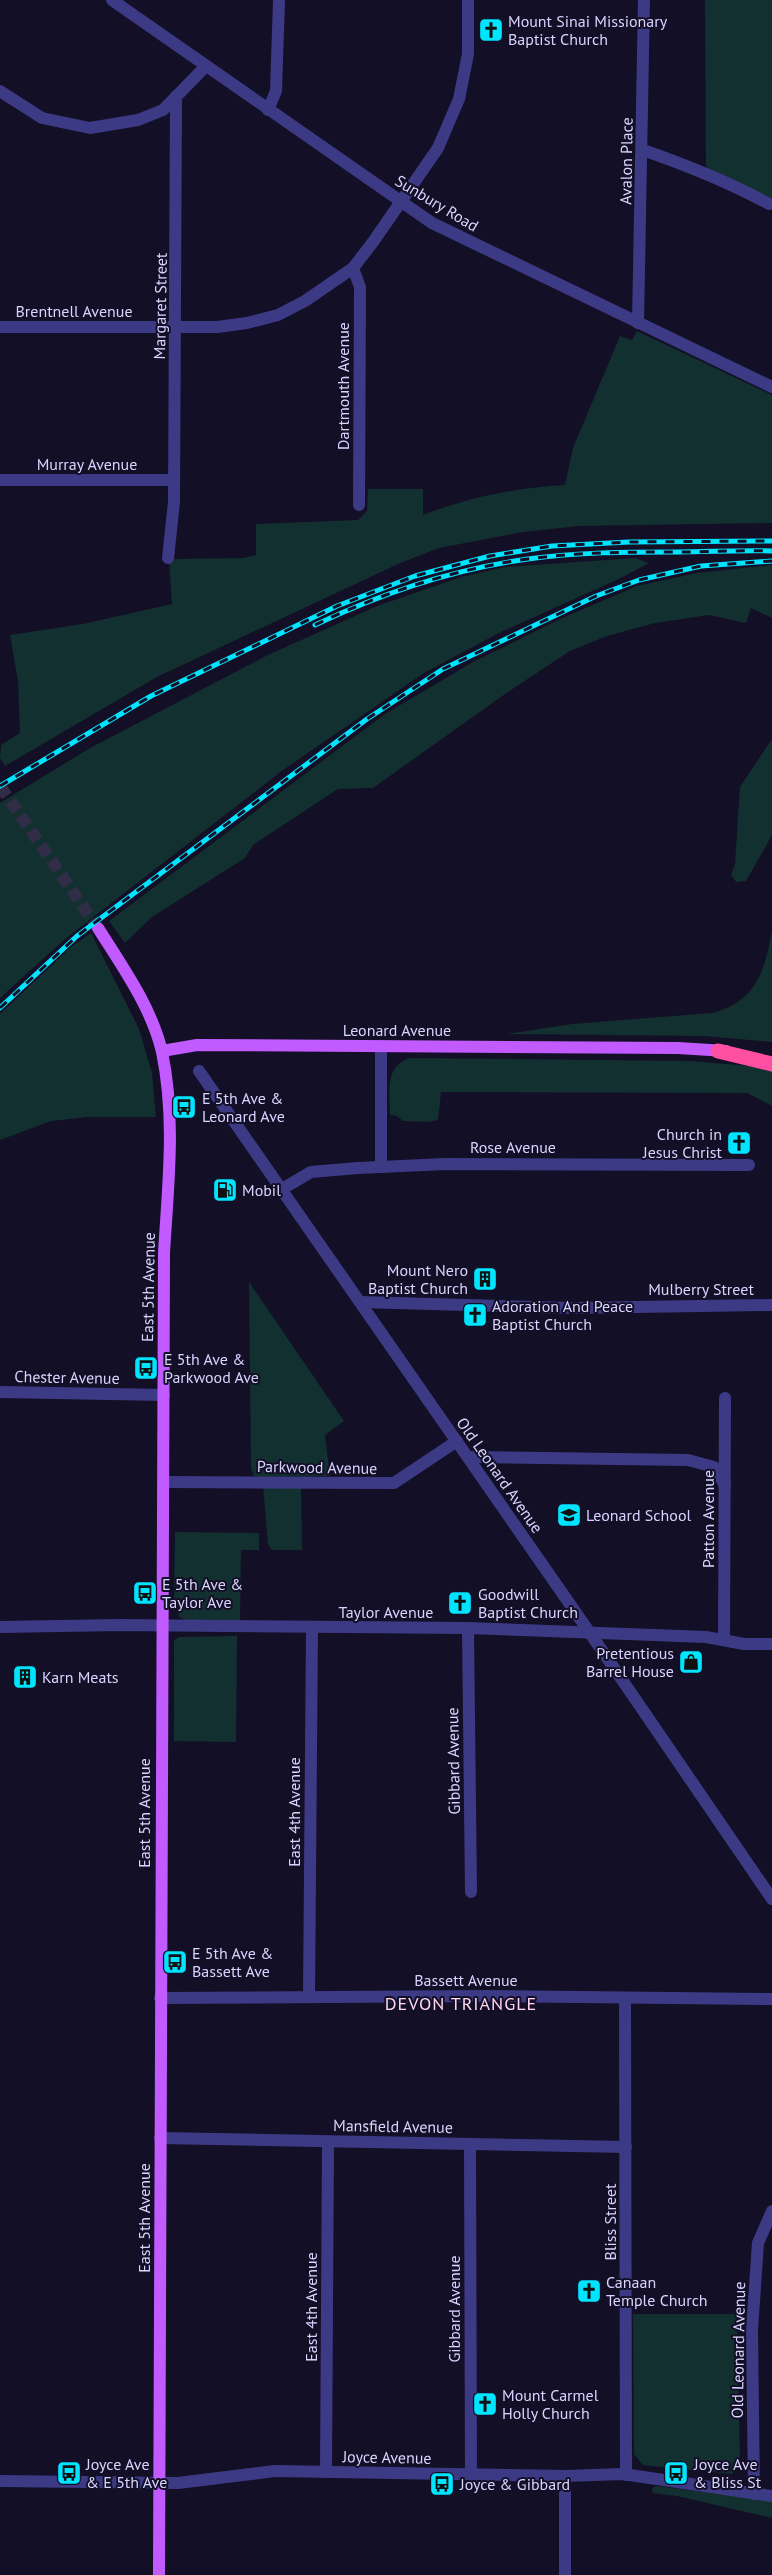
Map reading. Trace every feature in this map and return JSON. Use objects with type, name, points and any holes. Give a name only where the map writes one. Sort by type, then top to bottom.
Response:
[{"type":"highway","points":[[718,1050],[772,1064]]},
{"type":"main road","points":[[98,928],[145,1008],[162,1051]]},
{"type":"main road","name":"Leonard Avenue","points":[[162,1051],[196,1044],[668,1048],[718,1050],[772,1056]]},
{"type":"main road","name":"East 5th Avenue","points":[[159,2575],[164,1252],[171,1146],[171,1108],[162,1051]]},
{"type":"street","points":[[268,110],[276,91],[279,0]]},
{"type":"street","points":[[401,203],[438,148],[459,99],[468,54],[468,0]]},
{"type":"street","name":"Avalon Place","points":[[638,323],[643,150],[644,0]]},
{"type":"street","name":"Sunbury Road","points":[[118,2],[401,203],[466,240],[768,385]]},
{"type":"street","points":[[0,92],[42,118],[90,128],[138,120],[163,110],[206,66]]},
{"type":"street","name":"Margaret Street","points":[[168,558],[174,480],[176,96]]},
{"type":"street","points":[[643,150],[678,162],[748,192],[769,204]]},
{"type":"street","name":"Brentnell Avenue","points":[[0,328],[217,327],[247,323],[278,315],[305,301],[353,268],[401,203]]},
{"type":"street","name":"Dartmouth Avenue","points":[[353,268],[358,277],[360,287],[359,505]]},
{"type":"street","name":"Murray Avenue","points":[[0,480],[174,480]]},
{"type":"street","points":[[381,1046],[382,1167]]},
{"type":"street","name":"Old Leonard Avenue","points":[[199,1071],[590,1633],[772,1899]]},
{"type":"street","name":"Rose Avenue","points":[[282,1189],[311,1172],[382,1167],[445,1164],[749,1165]]},
{"type":"street","name":"Mulberry Street","points":[[360,1302],[572,1308],[772,1305]]},
{"type":"street","name":"Chester Avenue","points":[[0,1392],[164,1395]]},
{"type":"street","name":"Patton Avenue","points":[[724,1640],[725,1398]]},
{"type":"street","name":"Parkwood Avenue","points":[[163,1482],[394,1484],[457,1441]]},
{"type":"street","points":[[468,1457],[688,1460],[714,1467],[725,1485]]},
{"type":"street","name":"Taylor Avenue","points":[[0,1627],[468,1628],[706,1637],[744,1644],[772,1644]]},
{"type":"street","name":"East 4th Avenue","points":[[309,1997],[312,1628]]},
{"type":"street","name":"Gibbard Avenue","points":[[468,1628],[471,1892]]},
{"type":"street","name":"Bassett Avenue","points":[[160,1998],[485,1996],[625,1999],[772,1999]]},
{"type":"street","name":"Bliss Street","points":[[625,1999],[626,2474]]},
{"type":"street","name":"Mansfield Avenue","points":[[160,2138],[626,2147]]},
{"type":"street","name":"East 4th Avenue","points":[[326,2472],[328,2142]]},
{"type":"street","name":"Gibbard Avenue","points":[[470,2144],[471,2475]]},
{"type":"street","name":"Old Leonard Avenue","points":[[754,2494],[752,2330],[758,2243],[772,2211]]},
{"type":"street","name":"Joyce Avenue","points":[[0,2481],[178,2483],[275,2471],[565,2476],[626,2474],[772,2496]]},
{"type":"street","points":[[565,2476],[565,2575]]},
{"type":"green space","points":[[705,0],[772,0],[772,203],[709,174],[706,165]]},
{"type":"green space","points":[[637,331],[772,395],[772,523],[579,526],[523,532],[439,548],[398,564],[157,677],[5,766],[0,758],[1,745],[20,733],[18,681],[10,635],[83,624],[172,604],[169,559],[243,558],[256,555],[256,524],[358,520],[367,511],[368,489],[423,489],[423,515],[492,494],[528,488],[565,485],[573,448],[620,336],[632,340]]},
{"type":"green space","points":[[635,558],[649,563],[621,578],[499,633],[424,673],[283,770],[65,939],[0,998],[0,803],[90,748],[268,655],[377,606],[461,577],[505,567]]},
{"type":"green space","points":[[772,565],[772,618],[751,608],[746,623],[709,615],[655,623],[607,636],[570,651],[505,694],[373,788],[338,789],[253,845],[245,858],[152,917],[125,943],[109,921],[385,714],[473,662],[560,619],[637,586],[697,573]]},
{"type":"green space","points":[[772,739],[772,835],[746,881],[736,882],[731,875],[735,864],[740,787]]},
{"type":"green space","points":[[772,930],[772,1042],[704,1036],[506,1034],[572,1024],[712,1013],[727,1008],[739,1001],[756,983],[766,959]]},
{"type":"green space","points":[[91,933],[139,1029],[152,1073],[156,1117],[88,1117],[51,1121],[0,1140],[0,1014],[71,947]]},
{"type":"green space","points":[[409,1058],[692,1061],[750,1066],[772,1071],[772,1106],[747,1093],[441,1092],[438,1120],[429,1122],[403,1121],[397,1116],[390,1115],[389,1089],[395,1068]]},
{"type":"green space","points":[[249,1282],[344,1421],[325,1435],[330,1476],[254,1476],[251,1468]]},
{"type":"green space","points":[[263,1485],[301,1485],[302,1550],[272,1550],[268,1544]]},
{"type":"green space","points":[[175,1532],[259,1533],[259,1550],[241,1550],[240,1620],[186,1620],[179,1617],[174,1601]]},
{"type":"green space","points":[[237,1636],[236,1742],[174,1741],[174,1640],[179,1637]]},
{"type":"green space","points":[[633,2314],[737,2314],[740,2462],[732,2474],[643,2465],[634,2454]]},
{"type":"green space","points":[[656,2486],[772,2501],[772,2518],[677,2496],[653,2493],[652,2489]]},
{"type":"tunnel","points":[[0,786],[98,928]]},
{"type":"railway","points":[[0,786],[151,696],[337,606],[415,576],[490,556],[552,546],[629,542],[772,541]]},
{"type":"railway","points":[[315,625],[392,593],[446,576],[500,563],[547,557],[621,552],[772,551]]},
{"type":"railway","points":[[0,1008],[77,936],[367,719],[443,669],[596,596],[639,580],[701,566],[772,561]]},
{"type":"place","name":"Mount Sinai Missionary Baptist Church","points":[[491,30]]},
{"type":"place","name":"E 5th Ave & Leonard Ave","points":[[184,1107]]},
{"type":"place","name":"Church in Jesus Christ","points":[[739,1143]]},
{"type":"place","name":"Mobil","points":[[225,1190]]},
{"type":"place","name":"Mount Nero Baptist Church","points":[[485,1279]]},
{"type":"place","name":"Adoration And Peace Baptist Church","points":[[475,1315]]},
{"type":"place","name":"E 5th Ave & Parkwood Ave","points":[[146,1368]]},
{"type":"place","name":"Leonard School","points":[[569,1515]]},
{"type":"place","name":"E 5th Ave & Taylor Ave","points":[[145,1593]]},
{"type":"place","name":"Goodwill Baptist Church","points":[[460,1603]]},
{"type":"place","name":"Pretentious Barrel House","points":[[691,1662]]},
{"type":"place","name":"Karn Meats","points":[[25,1677]]},
{"type":"place","name":"E 5th Ave & Bassett Ave","points":[[175,1962]]},
{"type":"place","name":"Canaan Temple Church","points":[[589,2291]]},
{"type":"place","name":"Mount Carmel Holly Church","points":[[485,2404]]},
{"type":"place","name":"Joyce Ave & E 5th Ave","points":[[69,2473]]},
{"type":"place","name":"Joyce Ave & Bliss St","points":[[676,2473]]},
{"type":"place","name":"Joyce & Gibbard","points":[[442,2484]]},
{"type":"district","name":"DEVON TRIANGLE","points":[[461,2004]]}]
